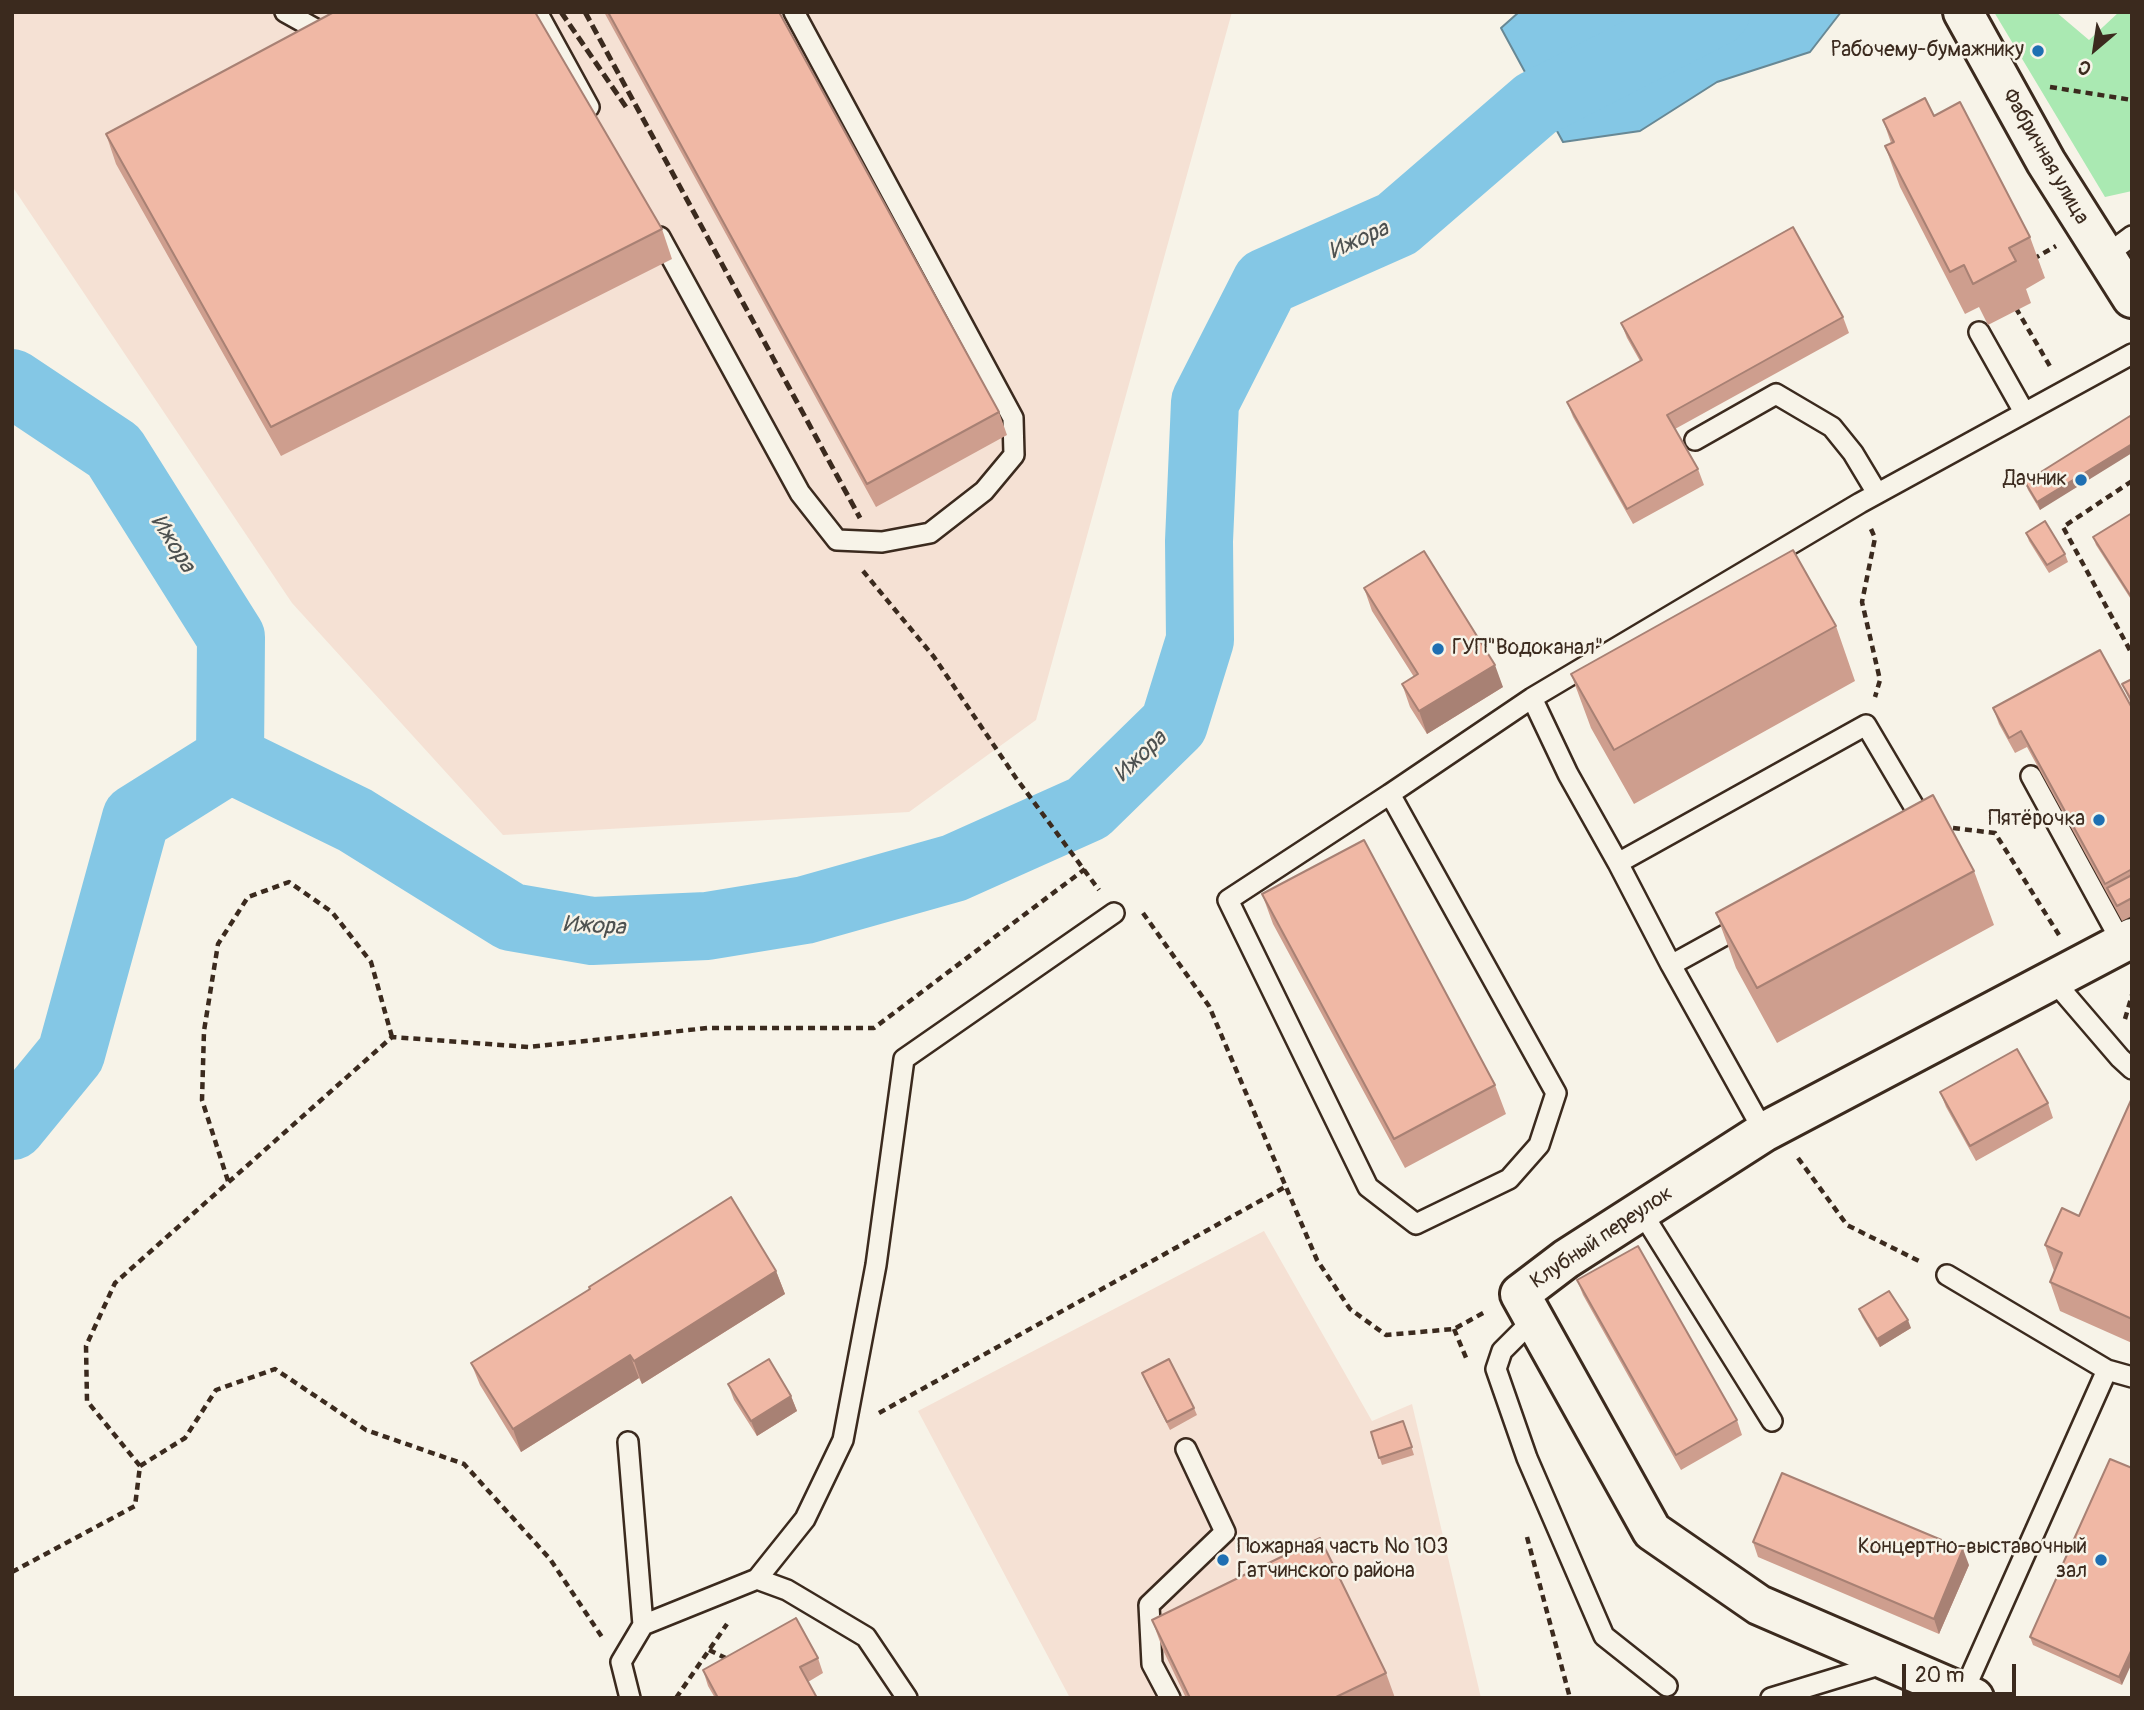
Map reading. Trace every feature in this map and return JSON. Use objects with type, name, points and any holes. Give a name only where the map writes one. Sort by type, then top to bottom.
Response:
[{"type":"street","name":"Фабричная улица","points":[[1963,12],[2046,162],[2118,246],[2132,299]]},
{"type":"street","name":"Клубный переулок","points":[[1969,1695],[1759,1605],[1652,1531],[1520,1294],[1566,1259],[1769,1129],[2127,940]]},
{"type":"lane","points":[[285,12],[343,44]]},
{"type":"lane","points":[[537,12],[595,118]]},
{"type":"lane","points":[[653,224],[800,493],[837,540],[882,542],[930,533],[984,491],[1014,455],[1013,418],[794,12]]},
{"type":"lane","points":[[1979,332],[2024,412]]},
{"type":"lane","points":[[1390,794],[1556,1093],[1539,1145],[1509,1179],[1416,1224],[1368,1187],[1228,901],[1532,698],[1877,493],[2132,354]]},
{"type":"lane","points":[[1695,440],[1776,394],[1832,426],[1853,453],[1877,493]]},
{"type":"lane","points":[[1532,698],[1568,774],[1671,965],[1769,1129]]},
{"type":"lane","points":[[1618,863],[1866,725],[1925,825],[1901,838]]},
{"type":"lane","points":[[2032,776],[2127,940]]},
{"type":"lane","points":[[1671,965],[1768,911]]},
{"type":"lane","points":[[643,1625],[757,1579],[805,1519],[843,1440],[876,1265],[904,1059],[1114,913]]},
{"type":"lane","points":[[2066,974],[2120,1058],[2132,1069]]},
{"type":"lane","points":[[1641,1211],[1772,1421]]},
{"type":"lane","points":[[1947,1275],[2107,1370],[2132,1377]]},
{"type":"lane","points":[[1534,1319],[1502,1351],[1496,1369],[1527,1458],[1604,1636],[1667,1686]]},
{"type":"lane","points":[[1969,1695],[2107,1370]]},
{"type":"lane","points":[[628,1442],[643,1625],[621,1662],[629,1698]]},
{"type":"lane","points":[[1170,1698],[1152,1664],[1149,1605],[1225,1532],[1186,1449]]},
{"type":"lane","points":[[757,1579],[787,1590],[866,1637],[907,1698]]},
{"type":"lane","points":[[1771,1698],[1890,1661]]},
{"type":"path","points":[[2000,80],[2132,100]]},
{"type":"path","points":[[2019,309],[2017,310],[2064,391]]},
{"type":"path","points":[[2132,481],[2063,527],[2132,653]]},
{"type":"path","points":[[1860,503],[1875,538],[1862,601],[1880,680],[1866,725]]},
{"type":"path","points":[[12,1572],[135,1506],[140,1466],[87,1401],[86,1346],[115,1283],[391,1037],[528,1047],[708,1028],[874,1028],[1085,869],[1016,778],[934,657],[837,540]]},
{"type":"path","points":[[1925,825],[1996,832],[2066,974]]},
{"type":"path","points":[[228,1181],[202,1100],[204,1031],[218,944],[248,897],[289,882],[332,912],[371,962],[391,1037]]},
{"type":"path","points":[[1114,913],[1138,906],[1209,1006],[1317,1260],[1350,1309],[1386,1335],[1454,1329]]},
{"type":"path","points":[[1769,1129],[1847,1225],[1947,1275]]},
{"type":"path","points":[[843,1440],[883,1410],[1285,1187]]},
{"type":"path","points":[[140,1466],[186,1438],[216,1390],[275,1369],[366,1430],[464,1464],[550,1559],[589,1621],[621,1662]]},
{"type":"path","points":[[676,1698],[757,1579]]},
{"type":"path","points":[[709,1650],[731,1661]]},
{"type":"shaded area","points":[[12,12],[1232,12],[1036,720],[909,812],[503,835],[292,603],[12,186]]},
{"type":"shaded area","name":"Пожарная часть № 103 Гатчинского района","points":[[1264,1231],[1372,1421],[1412,1404],[1481,1698],[1070,1698],[918,1411]]},
{"type":"green space","points":[[1994,12],[2056,12],[2089,40],[2119,12],[2132,12],[2132,191],[2105,197]]},
{"type":"water","points":[[1519,12],[1841,12],[1810,52],[1717,82],[1640,131],[1563,142],[1501,28]]},
{"type":"building","points":[[334,12],[535,12],[662,229],[271,427],[106,134]]},
{"type":"building","points":[[608,12],[779,12],[999,412],[867,484]]},
{"type":"building","points":[[1925,98],[1934,116],[1960,102],[2030,237],[2009,248],[2016,261],[1973,284],[1964,265],[1950,272],[1885,146],[1894,142],[1883,120]]},
{"type":"building","points":[[1793,227],[1843,317],[1667,415],[1698,469],[1627,509],[1567,402],[1642,360],[1621,323]]},
{"type":"building","points":[[2130,416],[2132,444],[2037,502],[2025,482]]},
{"type":"building","points":[[2132,513],[2132,598],[2093,537]]},
{"type":"building","points":[[2045,521],[2065,554],[2047,565],[2026,533]]},
{"type":"building","points":[[1793,550],[1836,626],[1614,750],[1571,674]]},
{"type":"building","name":"ГУП\"Водоканал\"","points":[[1424,551],[1495,665],[1419,711],[1402,684],[1418,674],[1364,588]]},
{"type":"building","name":"Пятёрочка","points":[[2100,650],[2132,708],[2132,869],[2105,884],[2021,731],[2009,738],[1993,708]]},
{"type":"building","points":[[2132,679],[2132,701],[2122,684]]},
{"type":"building","points":[[1933,795],[1974,871],[1757,988],[1716,913]]},
{"type":"building","points":[[1364,840],[1495,1085],[1394,1139],[1262,894]]},
{"type":"building","points":[[2132,875],[2132,898],[2117,906],[2107,888]]},
{"type":"building","points":[[2017,1049],[2048,1103],[1970,1146],[1940,1092]]},
{"type":"building","points":[[2132,1098],[2132,1319],[2050,1282],[2062,1253],[2045,1245],[2062,1208],[2079,1216]]},
{"type":"building","points":[[731,1197],[776,1271],[634,1361],[630,1355],[513,1429],[471,1363]]},
{"type":"building","points":[[1638,1246],[1737,1420],[1676,1455],[1577,1280]]},
{"type":"building","points":[[1889,1291],[1908,1320],[1877,1339],[1859,1309]]},
{"type":"building","points":[[769,1359],[791,1396],[751,1421],[728,1384]]},
{"type":"building","points":[[1169,1359],[1194,1408],[1167,1422],[1142,1373]]},
{"type":"building","points":[[1403,1421],[1412,1447],[1379,1458],[1371,1432]]},
{"type":"building","name":"Концертно-выставочный зал","points":[[2110,1459],[2132,1468],[2132,1649],[2119,1677],[2030,1637]]},
{"type":"building","points":[[1782,1473],[1963,1549],[1934,1619],[1753,1542]]},
{"type":"building","points":[[1320,1538],[1386,1673],[1334,1698],[1190,1698],[1152,1620]]},
{"type":"building","points":[[796,1618],[818,1658],[800,1667],[817,1698],[718,1698],[703,1670]]},
{"type":"waterway","name":"Ижора","points":[[230,759],[355,820],[511,917],[592,931],[707,926],[805,910],[954,868],[1088,808],[1174,724],[1200,640],[1199,541],[1205,402],[1266,282],[1397,224],[1536,104],[1716,12]]},
{"type":"waterway","name":"Ижора","points":[[12,383],[114,451],[231,637],[230,759],[136,818],[71,1054],[12,1126]]},
{"type":"railway","points":[[561,12],[626,107]]},
{"type":"railway","points":[[585,12],[860,518]]},
{"type":"place","name":"Рабочему-бумажнику","points":[[2038,51]]},
{"type":"place","name":"Дачник","points":[[2081,480]]},
{"type":"place","name":"ГУП\"Водоканал\"","points":[[1438,649]]},
{"type":"place","name":"Пятёрочка","points":[[2099,820]]},
{"type":"place","name":"Пожарная часть № 103 Гатчинского района","points":[[1223,1560]]},
{"type":"place","name":"Концертно-выставочный зал","points":[[2101,1560]]}]
